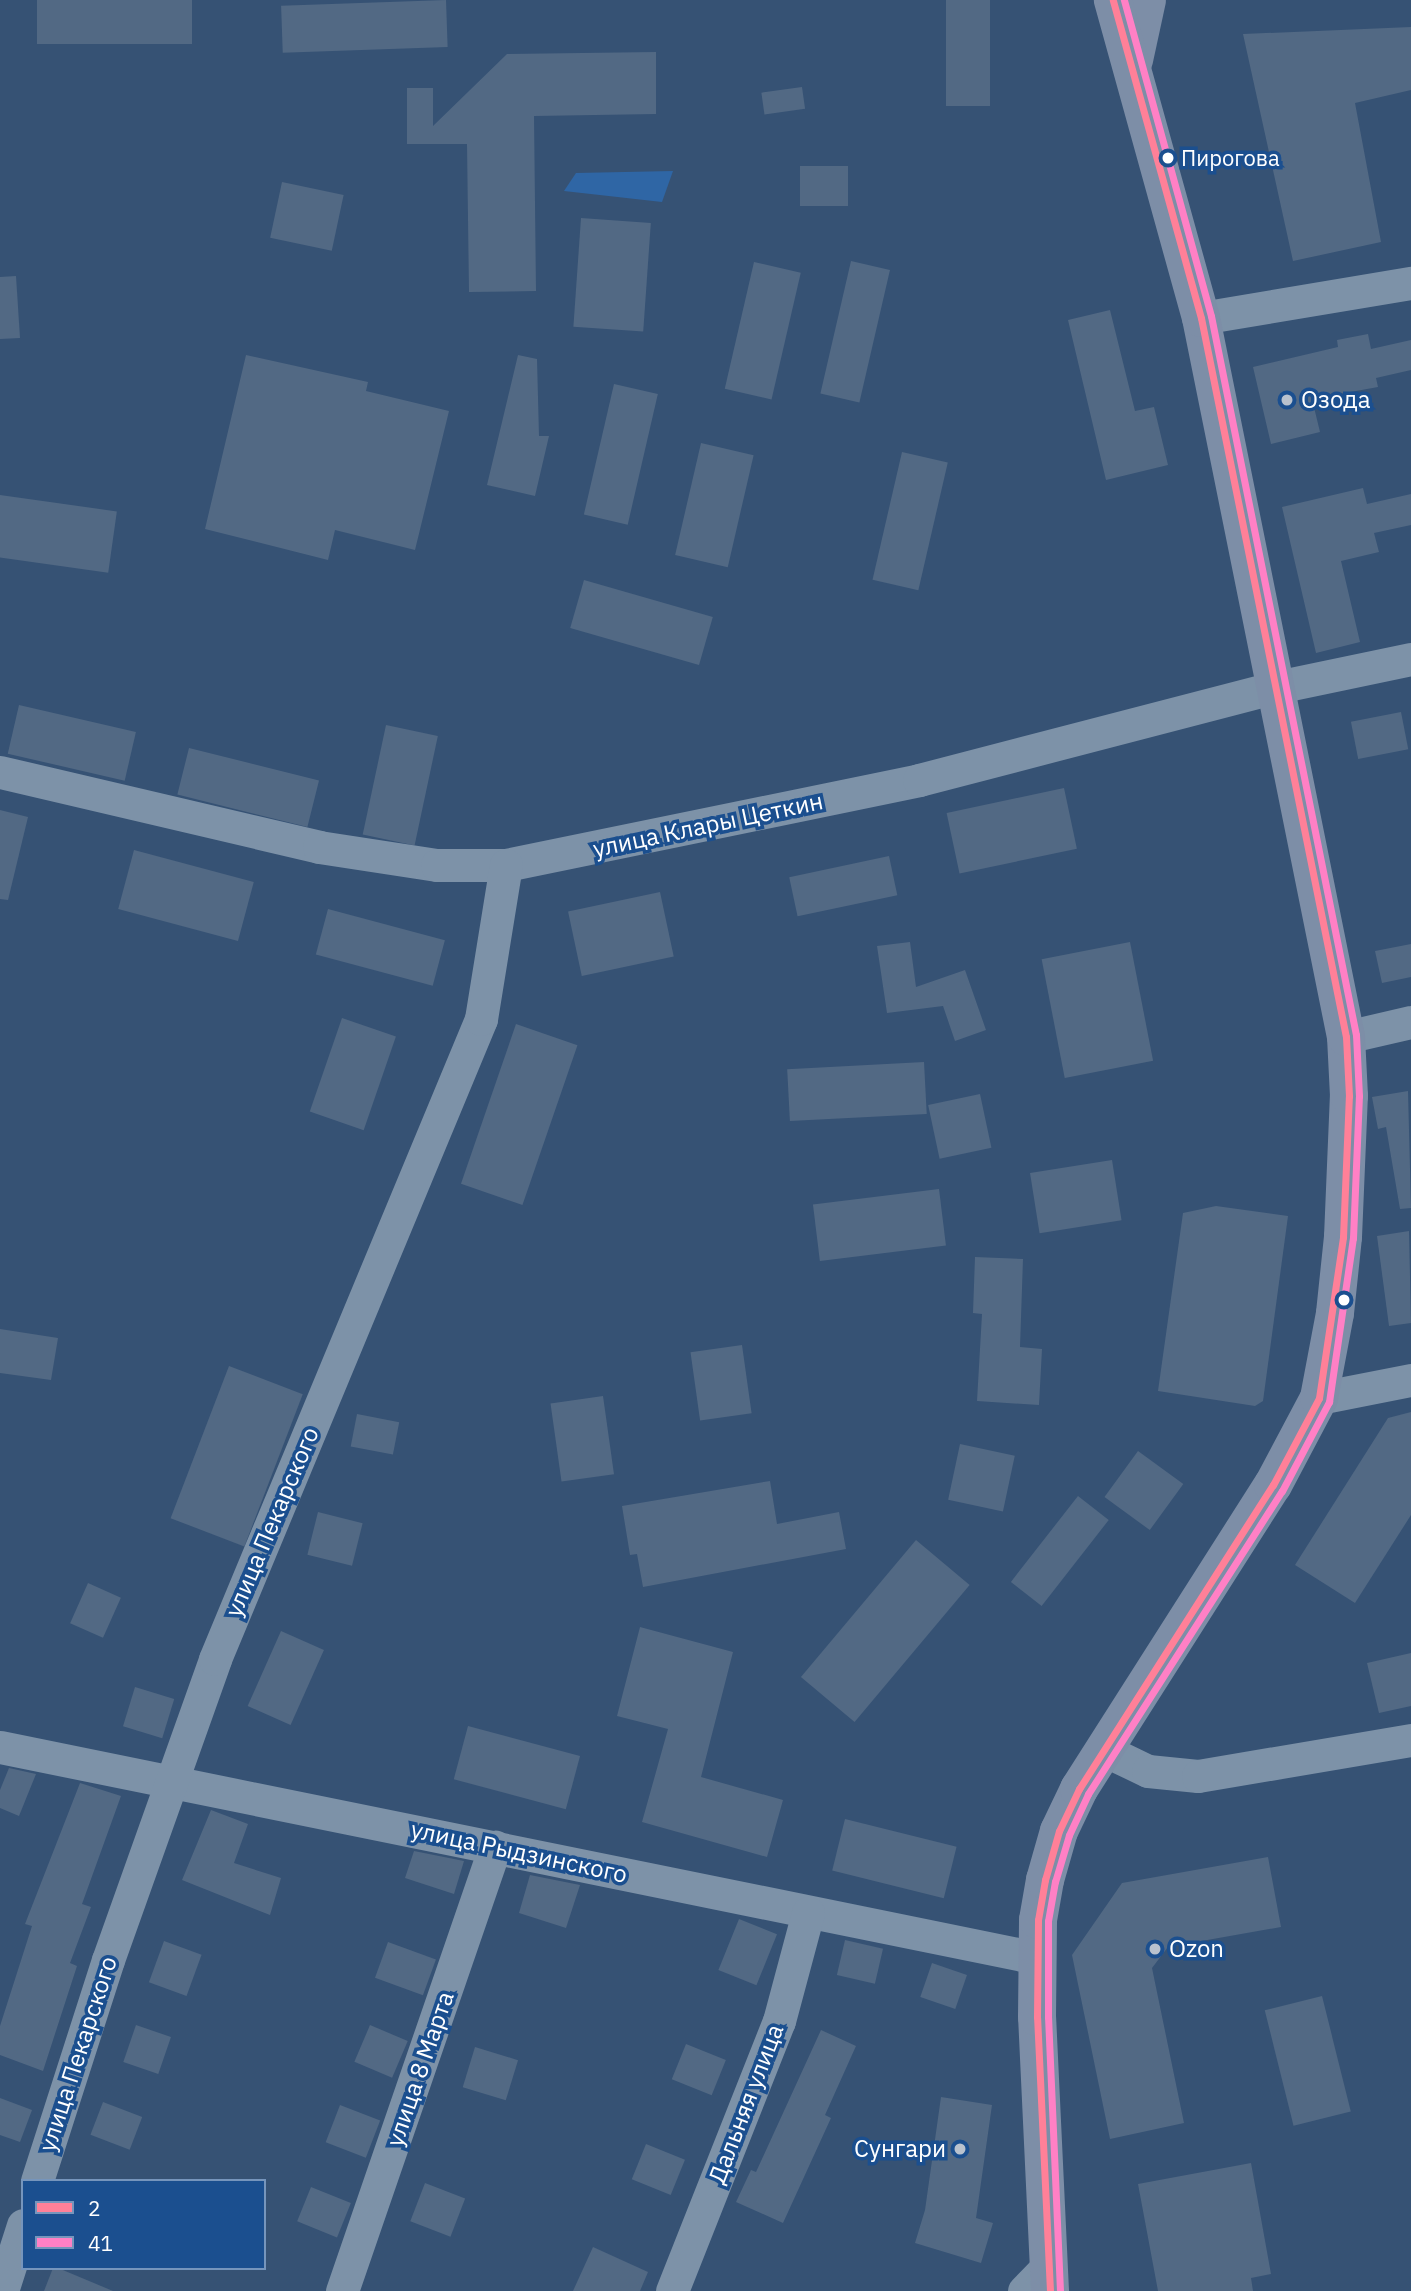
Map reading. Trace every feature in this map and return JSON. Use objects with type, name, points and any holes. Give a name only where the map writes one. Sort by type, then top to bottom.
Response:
[{"type":"main road","points":[[1041,2282],[1037,1958],[1045,1880],[1059,1831],[1102,1749],[1273,1485],[1319,1398],[1335,1313],[1343,1237],[1349,1096],[1346,1037],[1201,318],[1133,62],[1113,0]]},
{"type":"main road","points":[[1133,62],[1147,0]]},
{"type":"street","points":[[1201,318],[1411,283]]},
{"type":"street","name":"улица Клары Цеткин","points":[[0,772],[318,847],[437,865],[506,866],[919,780],[1277,687],[1411,659]]},
{"type":"street","name":"улица Пекарского","points":[[38,2179],[108,1960],[173,1783],[215,1658],[481,1019],[506,866]]},
{"type":"street","points":[[1346,1037],[1411,1022]]},
{"type":"street","points":[[1319,1398],[1411,1380]]},
{"type":"street","points":[[1102,1749],[1148,1771],[1198,1776],[1411,1740]]},
{"type":"street","name":"улица Рыдзинского","points":[[0,1747],[1037,1958]]},
{"type":"street","name":"улица 8 Марта","points":[[342,2291],[495,1847]]},
{"type":"street","name":"Дальняя улица","points":[[672,2291],[779,2021],[808,1913]]},
{"type":"street","points":[[2,2291],[21,2231]]},
{"type":"shaded area","points":[[673,171],[662,202],[564,191],[576,173]]},
{"type":"building","points":[[37,0],[192,0],[192,44],[37,44]]},
{"type":"building","points":[[446,0],[448,47],[283,53],[281,6]]},
{"type":"building","points":[[946,0],[990,0],[990,106],[946,106]]},
{"type":"building","points":[[1411,27],[1411,90],[1355,103],[1381,242],[1293,261],[1243,34]]},
{"type":"building","points":[[656,52],[656,114],[534,116],[536,291],[469,292],[467,144],[407,144],[407,88],[433,88],[433,126],[507,54]]},
{"type":"building","points":[[802,87],[805,109],[764,114],[761,93]]},
{"type":"building","points":[[800,166],[848,166],[848,206],[800,206]]},
{"type":"building","points":[[282,182],[344,195],[332,251],[270,238]]},
{"type":"building","points":[[581,218],[651,223],[643,332],[573,327]]},
{"type":"building","points":[[851,261],[890,270],[859,403],[820,394]]},
{"type":"building","points":[[754,262],[801,273],[772,399],[725,389]]},
{"type":"building","points":[[16,276],[20,338],[0,339],[0,277]]},
{"type":"building","points":[[1110,310],[1135,411],[1154,407],[1168,465],[1106,480],[1068,320]]},
{"type":"building","points":[[1368,334],[1371,349],[1411,340],[1411,370],[1376,378],[1378,387],[1312,399],[1320,432],[1271,444],[1253,367],[1338,347],[1337,340]]},
{"type":"building","points":[[246,355],[368,382],[366,391],[449,411],[415,550],[335,530],[328,560],[205,529]]},
{"type":"building","points":[[518,355],[537,359],[539,436],[549,436],[535,496],[487,485]]},
{"type":"building","points":[[614,384],[658,394],[628,525],[584,515]]},
{"type":"building","points":[[701,443],[754,455],[728,567],[675,555]]},
{"type":"building","points":[[902,452],[948,463],[918,590],[873,580]]},
{"type":"building","points":[[1363,488],[1367,504],[1411,494],[1411,525],[1374,533],[1379,552],[1341,561],[1360,642],[1316,653],[1282,507]]},
{"type":"building","points":[[0,495],[117,511],[108,573],[0,558]]},
{"type":"building","points":[[584,580],[713,617],[699,665],[570,628]]},
{"type":"building","points":[[19,705],[136,732],[125,781],[8,754]]},
{"type":"building","points":[[1401,712],[1408,749],[1358,759],[1351,722]]},
{"type":"building","points":[[386,725],[438,736],[415,846],[363,835]]},
{"type":"building","points":[[189,748],[319,780],[307,827],[177,795]]},
{"type":"building","points":[[1064,788],[1077,849],[960,874],[947,813]]},
{"type":"building","points":[[0,810],[28,817],[8,900],[0,899]]},
{"type":"building","points":[[134,850],[254,882],[238,941],[118,909]]},
{"type":"building","points":[[889,856],[897,895],[798,916],[789,877]]},
{"type":"building","points":[[660,892],[674,957],[582,976],[568,912]]},
{"type":"building","points":[[328,909],[445,940],[433,986],[316,954]]},
{"type":"building","points":[[910,942],[916,987],[965,970],[986,1030],[955,1041],[943,1006],[887,1013],[877,946]]},
{"type":"building","points":[[1130,942],[1153,1061],[1065,1078],[1042,959]]},
{"type":"building","points":[[1411,944],[1411,977],[1382,983],[1375,951]]},
{"type":"building","points":[[342,1018],[396,1037],[364,1130],[310,1112]]},
{"type":"building","points":[[516,1024],[577,1045],[522,1205],[461,1184]]},
{"type":"building","points":[[924,1062],[927,1114],[790,1121],[787,1069]]},
{"type":"building","points":[[1408,1091],[1411,1208],[1400,1209],[1386,1127],[1378,1129],[1372,1097]]},
{"type":"building","points":[[980,1094],[991,1148],[940,1159],[928,1105]]},
{"type":"building","points":[[1112,1160],[1122,1220],[1040,1233],[1030,1173]]},
{"type":"building","points":[[939,1189],[946,1246],[820,1261],[813,1204]]},
{"type":"building","points":[[1216,1206],[1288,1216],[1263,1401],[1255,1406],[1158,1391],[1183,1213]]},
{"type":"building","points":[[1409,1231],[1411,1323],[1389,1326],[1377,1236]]},
{"type":"building","points":[[975,1257],[1023,1259],[1020,1347],[1042,1349],[1039,1405],[977,1401],[982,1314],[973,1313]]},
{"type":"building","points":[[0,1329],[58,1338],[51,1380],[0,1373]]},
{"type":"building","points":[[742,1345],[752,1413],[700,1421],[691,1352]]},
{"type":"building","points":[[229,1366],[303,1394],[244,1546],[171,1518]]},
{"type":"building","points":[[603,1396],[614,1474],[562,1482],[551,1403]]},
{"type":"building","points":[[1411,1412],[1411,1515],[1355,1603],[1295,1565],[1388,1418]]},
{"type":"building","points":[[357,1414],[399,1422],[393,1455],[351,1446]]},
{"type":"building","points":[[960,1444],[1015,1456],[1003,1511],[948,1500]]},
{"type":"building","points":[[1138,1451],[1183,1484],[1150,1530],[1104,1497]]},
{"type":"building","points":[[770,1481],[777,1524],[839,1512],[846,1549],[643,1587],[637,1554],[630,1555],[622,1506]]},
{"type":"building","points":[[1078,1496],[1109,1520],[1042,1606],[1011,1582]]},
{"type":"building","points":[[318,1512],[363,1523],[352,1566],[307,1555]]},
{"type":"building","points":[[916,1540],[970,1585],[855,1722],[801,1677]]},
{"type":"building","points":[[88,1583],[121,1598],[103,1638],[70,1623]]},
{"type":"building","points":[[640,1627],[733,1652],[701,1777],[783,1800],[767,1857],[642,1822],[668,1729],[617,1716]]},
{"type":"building","points":[[281,1631],[324,1650],[291,1725],[248,1706]]},
{"type":"building","points":[[1411,1653],[1411,1706],[1379,1713],[1367,1663]]},
{"type":"building","points":[[135,1687],[174,1699],[162,1738],[123,1726]]},
{"type":"building","points":[[468,1726],[580,1756],[566,1809],[454,1779]]},
{"type":"building","points":[[9,1768],[36,1774],[19,1816],[0,1808],[0,1790]]},
{"type":"building","points":[[80,1783],[121,1796],[82,1904],[91,1907],[70,1963],[77,1966],[43,2071],[0,2055],[0,2026],[32,1926],[25,1924]]},
{"type":"building","points":[[211,1810],[248,1824],[234,1863],[281,1878],[270,1915],[182,1880]]},
{"type":"building","points":[[845,1819],[957,1847],[944,1898],[832,1870]]},
{"type":"building","points":[[414,1851],[464,1861],[454,1894],[405,1878]]},
{"type":"building","points":[[1268,1857],[1281,1927],[1168,1947],[1152,1968],[1184,2123],[1110,2139],[1072,1955],[1122,1883]]},
{"type":"building","points":[[530,1875],[580,1885],[566,1928],[519,1913]]},
{"type":"building","points":[[739,1919],[777,1934],[756,1985],[718,1970]]},
{"type":"building","points":[[845,1940],[883,1949],[875,1984],[837,1975]]},
{"type":"building","points":[[164,1941],[202,1955],[187,1996],[149,1982]]},
{"type":"building","points":[[388,1942],[436,1959],[423,1995],[375,1978]]},
{"type":"building","points":[[932,1963],[967,1975],[955,2009],[920,1997]]},
{"type":"building","points":[[1322,1996],[1351,2111],[1294,2126],[1265,2010]]},
{"type":"building","points":[[136,2025],[171,2037],[158,2074],[123,2062]]},
{"type":"building","points":[[370,2025],[408,2041],[392,2078],[354,2062]]},
{"type":"building","points":[[821,2030],[856,2046],[825,2115],[831,2118],[783,2223],[736,2202],[751,2170],[756,2172]]},
{"type":"building","points":[[686,2044],[726,2060],[712,2095],[672,2079]]},
{"type":"building","points":[[475,2047],[518,2060],[506,2100],[463,2087]]},
{"type":"building","points":[[941,2097],[992,2105],[976,2218],[993,2223],[981,2263],[915,2243],[925,2210]]},
{"type":"building","points":[[0,2098],[32,2110],[20,2142],[0,2135]]},
{"type":"building","points":[[103,2102],[142,2117],[130,2150],[90,2135]]},
{"type":"building","points":[[340,2105],[380,2120],[366,2158],[326,2142]]},
{"type":"building","points":[[646,2144],[685,2160],[671,2195],[632,2179]]},
{"type":"building","points":[[1251,2163],[1271,2274],[1251,2278],[1253,2291],[1158,2291],[1138,2184]]},
{"type":"building","points":[[425,2183],[465,2198],[450,2237],[410,2221]]},
{"type":"building","points":[[311,2187],[351,2203],[337,2237],[297,2221]]},
{"type":"building","points":[[593,2247],[648,2272],[640,2291],[573,2291]]},
{"type":"building","points":[[52,2270],[63,2270],[113,2291],[44,2291]]},
{"type":"transit line","name":"2","points":[[1050,2291],[1037,2017],[1038,1920],[1045,1880],[1059,1831],[1079,1789],[1273,1485],[1319,1398],[1343,1237],[1349,1096],[1346,1037],[1201,318],[1113,0]]},
{"type":"transit line","name":"41","points":[[1060,2291],[1048,2017],[1048,1921],[1055,1882],[1069,1835],[1088,1794],[1282,1491],[1329,1402],[1353,1238],[1359,1096],[1356,1035],[1211,316],[1124,0]]},
{"type":"place","name":"Пирогова","points":[[1168,158]]},
{"type":"place","name":"Озода","points":[[1287,400]]},
{"type":"place","name":"Ozon","points":[[1155,1949]]},
{"type":"place","name":"Сунгари","points":[[960,2149]]}]
